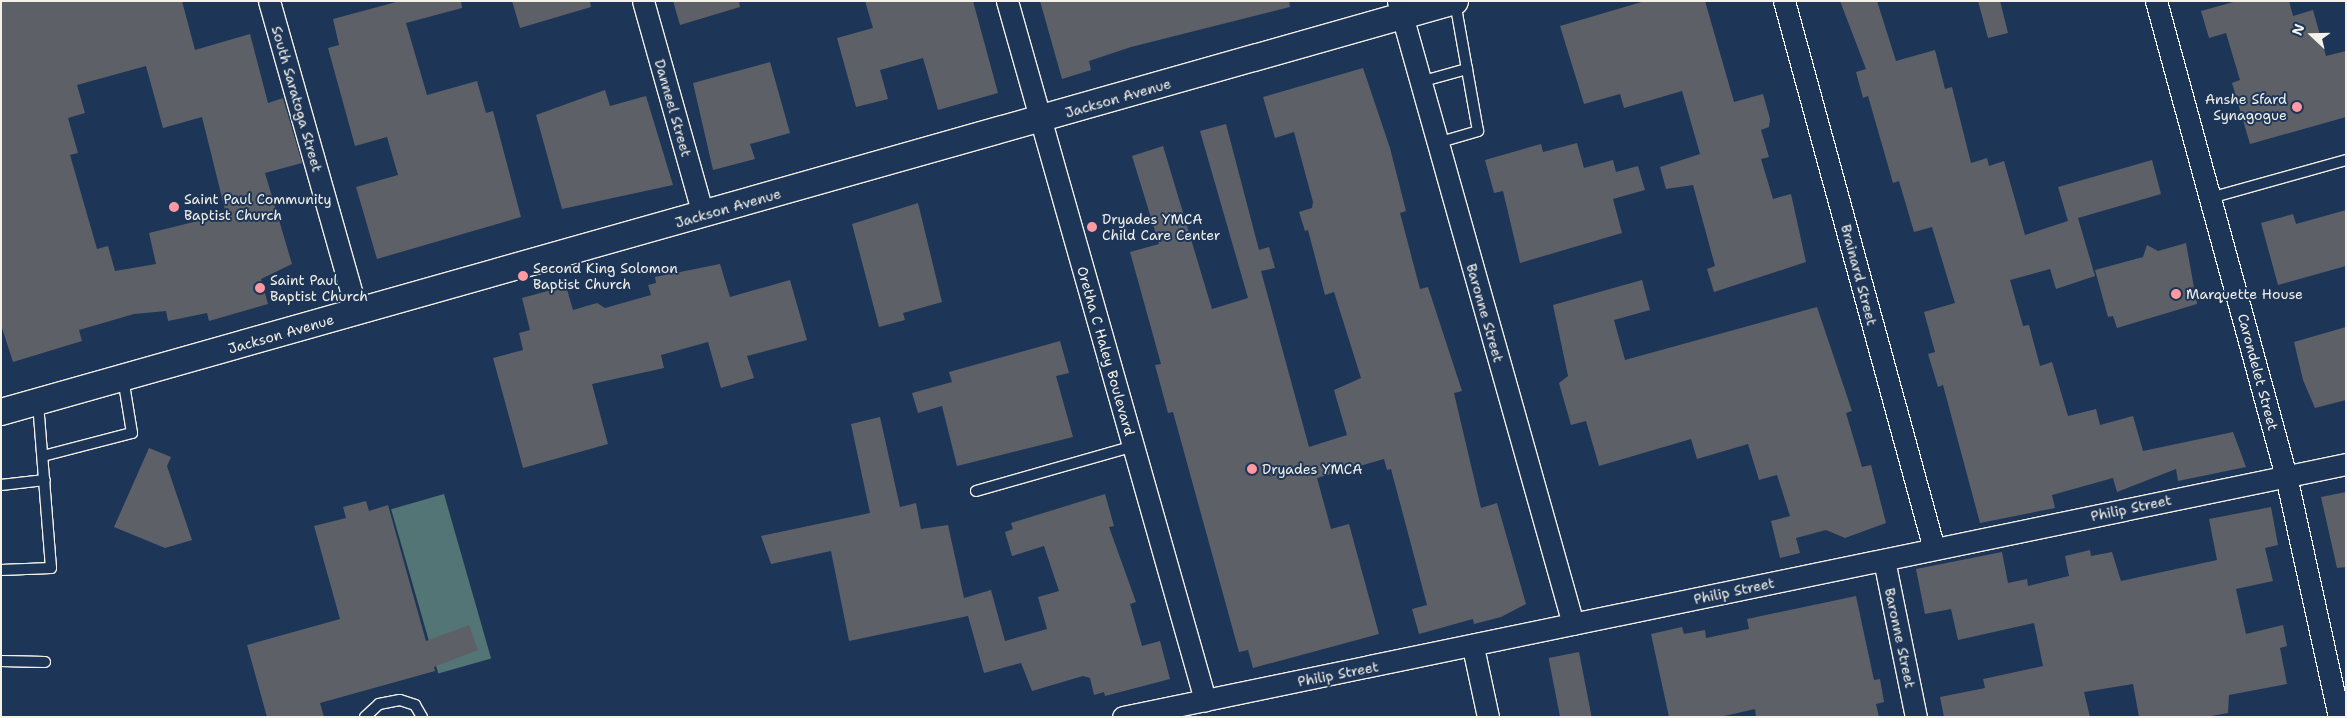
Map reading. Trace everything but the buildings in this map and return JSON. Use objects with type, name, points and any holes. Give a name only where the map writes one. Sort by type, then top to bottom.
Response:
[{"type":"street","name":"South Saratoga Street","points":[[269,1],[356,312]]},
{"type":"street","name":"Danneel Street","points":[[642,1],[703,215]]},
{"type":"street","name":"Oretha C Haley Boulevard","points":[[1007,1],[1039,121],[1134,446],[1205,700]]},
{"type":"street","name":"Jackson Avenue","points":[[1,412],[1039,121],[1399,9],[1455,1]]},
{"type":"street","name":"Brainard Street","points":[[1784,1],[1934,549]]},
{"type":"street","name":"Carondelet Street","points":[[2156,1],[2286,476],[2338,717]]},
{"type":"street","name":"Baronne Street","points":[[1399,9],[1573,624]]},
{"type":"street","name":"Philip Street","points":[[1123,717],[1473,647],[1573,624],[2346,464]]},
{"type":"street","name":"Baronne Street","points":[[1884,560],[1916,717]]},
{"type":"street","points":[[1473,647],[1488,717]]},
{"type":"lane","points":[[1437,143],[1478,131],[1455,1]]},
{"type":"lane","points":[[1420,82],[1467,69]]},
{"type":"lane","points":[[2210,198],[2346,160]]},
{"type":"lane","points":[[43,456],[132,433],[123,378]]},
{"type":"lane","points":[[1,570],[51,568],[38,401]]},
{"type":"lane","points":[[976,491],[1134,446]]},
{"type":"lane","points":[[1,485],[45,480]]},
{"type":"lane","points":[[1,661],[45,662]]},
{"type":"lane","points":[[365,717],[379,704],[400,700],[415,706],[422,717]]},
{"type":"green space","points":[[444,494],[491,658],[438,674],[391,509]]},
{"type":"place","name":"Anshe Sfard Synagogue","points":[[2297,107]]},
{"type":"place","name":"Saint Paul Community Baptist Church","points":[[174,207]]},
{"type":"place","name":"Dryades YMCA Child Care Center","points":[[1092,227]]},
{"type":"place","name":"Second King Solomon Baptist Church","points":[[523,276]]},
{"type":"place","name":"Saint Paul Baptist Church","points":[[260,288]]},
{"type":"place","name":"Marquette House","points":[[2176,294]]},
{"type":"place","name":"Dryades YMCA","points":[[1252,469]]}]
